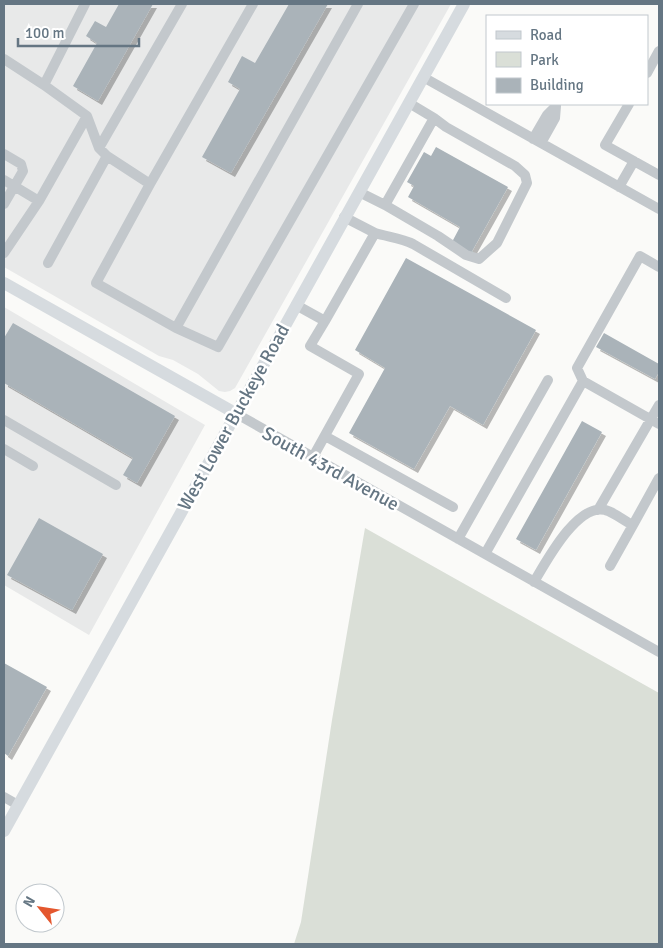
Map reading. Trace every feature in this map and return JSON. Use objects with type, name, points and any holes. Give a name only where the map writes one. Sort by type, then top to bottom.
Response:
[{"type":"main road","name":"West Lower Buckeye Road","points":[[4,831],[464,4]]},
{"type":"main road","name":"South 43rd Avenue","points":[[4,283],[235,413]]},
{"type":"street","points":[[44,85],[85,4]]},
{"type":"street","points":[[48,263],[103,152],[182,4]]},
{"type":"street","points":[[253,4],[150,184],[96,284],[176,328],[218,347],[414,4]]},
{"type":"street","points":[[176,328],[358,4]]},
{"type":"street","points":[[648,71],[659,51]]},
{"type":"street","points":[[4,59],[87,116],[103,152],[150,184]]},
{"type":"street","points":[[423,77],[658,207]]},
{"type":"street","points":[[359,192],[438,236],[466,255],[479,259],[497,243],[527,183],[524,175],[515,166],[446,127],[409,103]]},
{"type":"street","points":[[628,105],[605,145],[659,175]]},
{"type":"street","points":[[4,253],[39,201],[87,116]]},
{"type":"street","points":[[385,205],[434,118]]},
{"type":"street","points":[[4,154],[21,164],[23,171],[4,204]]},
{"type":"street","points":[[619,187],[634,161]]},
{"type":"street","points":[[4,180],[39,201]]},
{"type":"street","points":[[344,217],[375,233],[394,239],[405,240],[506,298]]},
{"type":"street","points":[[313,457],[359,374],[310,346],[375,233]]},
{"type":"street","points":[[655,422],[582,382],[577,368],[640,256],[659,266]]},
{"type":"street","points":[[296,304],[325,321]]},
{"type":"street","points":[[458,539],[548,380]]},
{"type":"street","points":[[485,554],[582,382]]},
{"type":"street","points":[[598,510],[655,422],[659,405]]},
{"type":"street","name":"South 43rd Avenue","points":[[235,413],[659,652]]},
{"type":"street","points":[[4,420],[116,486]]},
{"type":"street","points":[[325,436],[453,507]]},
{"type":"street","points":[[4,449],[33,466]]},
{"type":"street","points":[[610,566],[659,478]]},
{"type":"street","points":[[534,582],[560,538],[593,510],[606,510],[633,525]]},
{"type":"street","points":[[4,797],[18,805]]},
{"type":"shaded area","points":[[4,4],[451,4],[235,388],[230,391],[219,391],[198,374],[173,360],[159,356],[4,267]]},
{"type":"shaded area","points":[[4,307],[205,425],[89,635],[4,585]]},
{"type":"green space","points":[[365,528],[659,693],[659,944],[294,944],[301,922],[332,720]]},
{"type":"building","points":[[119,4],[153,4],[98,101],[73,86],[97,43],[86,36],[95,21],[106,27]]},
{"type":"building","points":[[289,4],[328,4],[231,173],[202,157],[240,89],[228,82],[242,56],[255,63]]},
{"type":"building","points":[[436,147],[508,187],[471,253],[452,242],[460,227],[408,197],[414,186],[407,182],[424,152],[431,156]]},
{"type":"building","points":[[406,258],[536,330],[483,425],[450,406],[414,469],[349,433],[385,368],[355,350]]},
{"type":"building","points":[[13,323],[175,416],[137,483],[123,475],[133,458],[4,383],[4,338]]},
{"type":"building","points":[[604,333],[659,364],[659,372],[655,379],[596,347]]},
{"type":"building","points":[[582,421],[602,432],[536,550],[516,539]]},
{"type":"building","points":[[39,518],[103,554],[72,610],[7,575]]},
{"type":"building","points":[[4,663],[47,687],[8,756],[4,753]]}]
